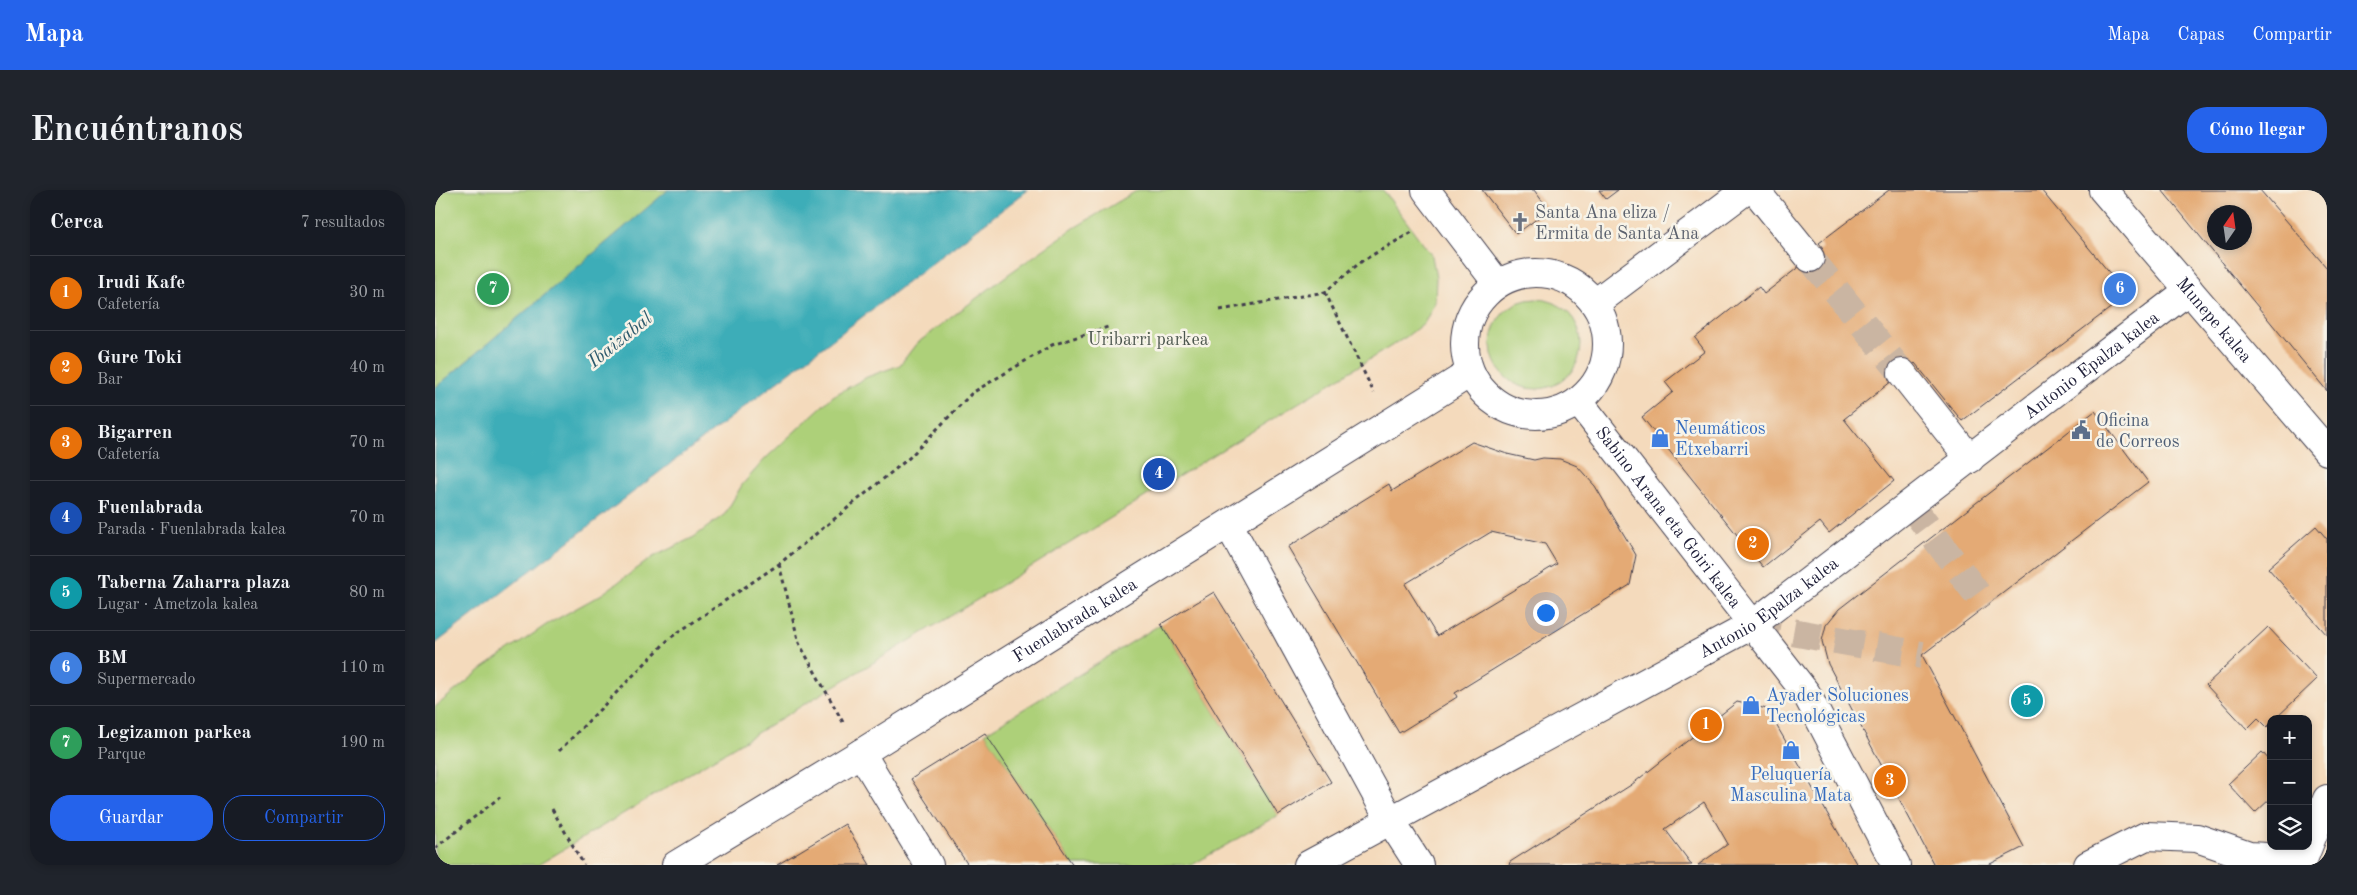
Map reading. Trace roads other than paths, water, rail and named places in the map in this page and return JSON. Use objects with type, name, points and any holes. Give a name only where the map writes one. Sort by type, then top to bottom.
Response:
[{"type":"street","points":[[1427,190],[1497,283]]},
{"type":"street","points":[[1595,303],[1746,190]]},
{"type":"street","points":[[1755,190],[1809,258]]},
{"type":"street","name":"Munepe kalea","points":[[2103,190],[2327,450]]},
{"type":"street","points":[[1539,272],[1561,276],[1581,287],[1595,303],[1605,324],[1608,345],[1604,367],[1594,387],[1579,402],[1555,413],[1530,416],[1505,409],[1484,394],[1470,373],[1464,349],[1467,323],[1478,300],[1497,283],[1517,274],[1539,272]]},
{"type":"street","name":"Antonio Epalza kalea","points":[[1308,865],[1752,625],[2189,290]]},
{"type":"street","name":"Fuenlabrada kalea","points":[[676,865],[1229,525],[1470,373]]},
{"type":"street","points":[[1902,373],[1970,459]]},
{"type":"street","name":"Sabino Arana eta Goiri kalea","points":[[1579,402],[1806,694],[1896,865]]},
{"type":"street","points":[[1229,525],[1390,820],[1419,865]]},
{"type":"street","points":[[861,753],[929,865]]},
{"type":"street","points":[[2312,829],[2327,799]]},
{"type":"street","points":[[2088,865],[2146,836],[2197,838],[2253,861],[2285,858],[2294,850]]},
{"type":"street","points":[[2301,865],[2304,850]]},
{"type":"water","name":"Ibaizabal","points":[[668,190],[1028,190],[435,644],[435,388]]},
{"type":"tunnel","points":[[1810,258],[1902,373]]},
{"type":"tunnel","points":[[1910,504],[1986,606]]},
{"type":"tunnel","points":[[1752,625],[1922,655]]},
{"type":"place","name":"Santa Ana eliza / Ermita de Santa Ana","points":[[1520,222]]},
{"type":"place","name":"Legizamon parkea","points":[[493,289]]},
{"type":"place","name":"BM","points":[[2120,289]]},
{"type":"place","name":"Oficina de Correos","points":[[2081,430]]},
{"type":"place","name":"Neumáticos Etxebarri","points":[[1660,438]]},
{"type":"place","name":"Fuenlabrada","points":[[1159,474]]},
{"type":"place","name":"Gure Toki","points":[[1753,544]]},
{"type":"place","name":"Taberna Zaharra plaza","points":[[2027,701]]},
{"type":"place","name":"Ayader Soluciones Tecnológicas","points":[[1751,705]]},
{"type":"place","name":"Irudi Kafe","points":[[1706,725]]},
{"type":"place","name":"Peluquería Masculina Mata","points":[[1791,750]]},
{"type":"place","name":"Bigarren","points":[[1890,781]]},
{"type":"park label","name":"Uribarri parkea","points":[[1148,339]]}]
